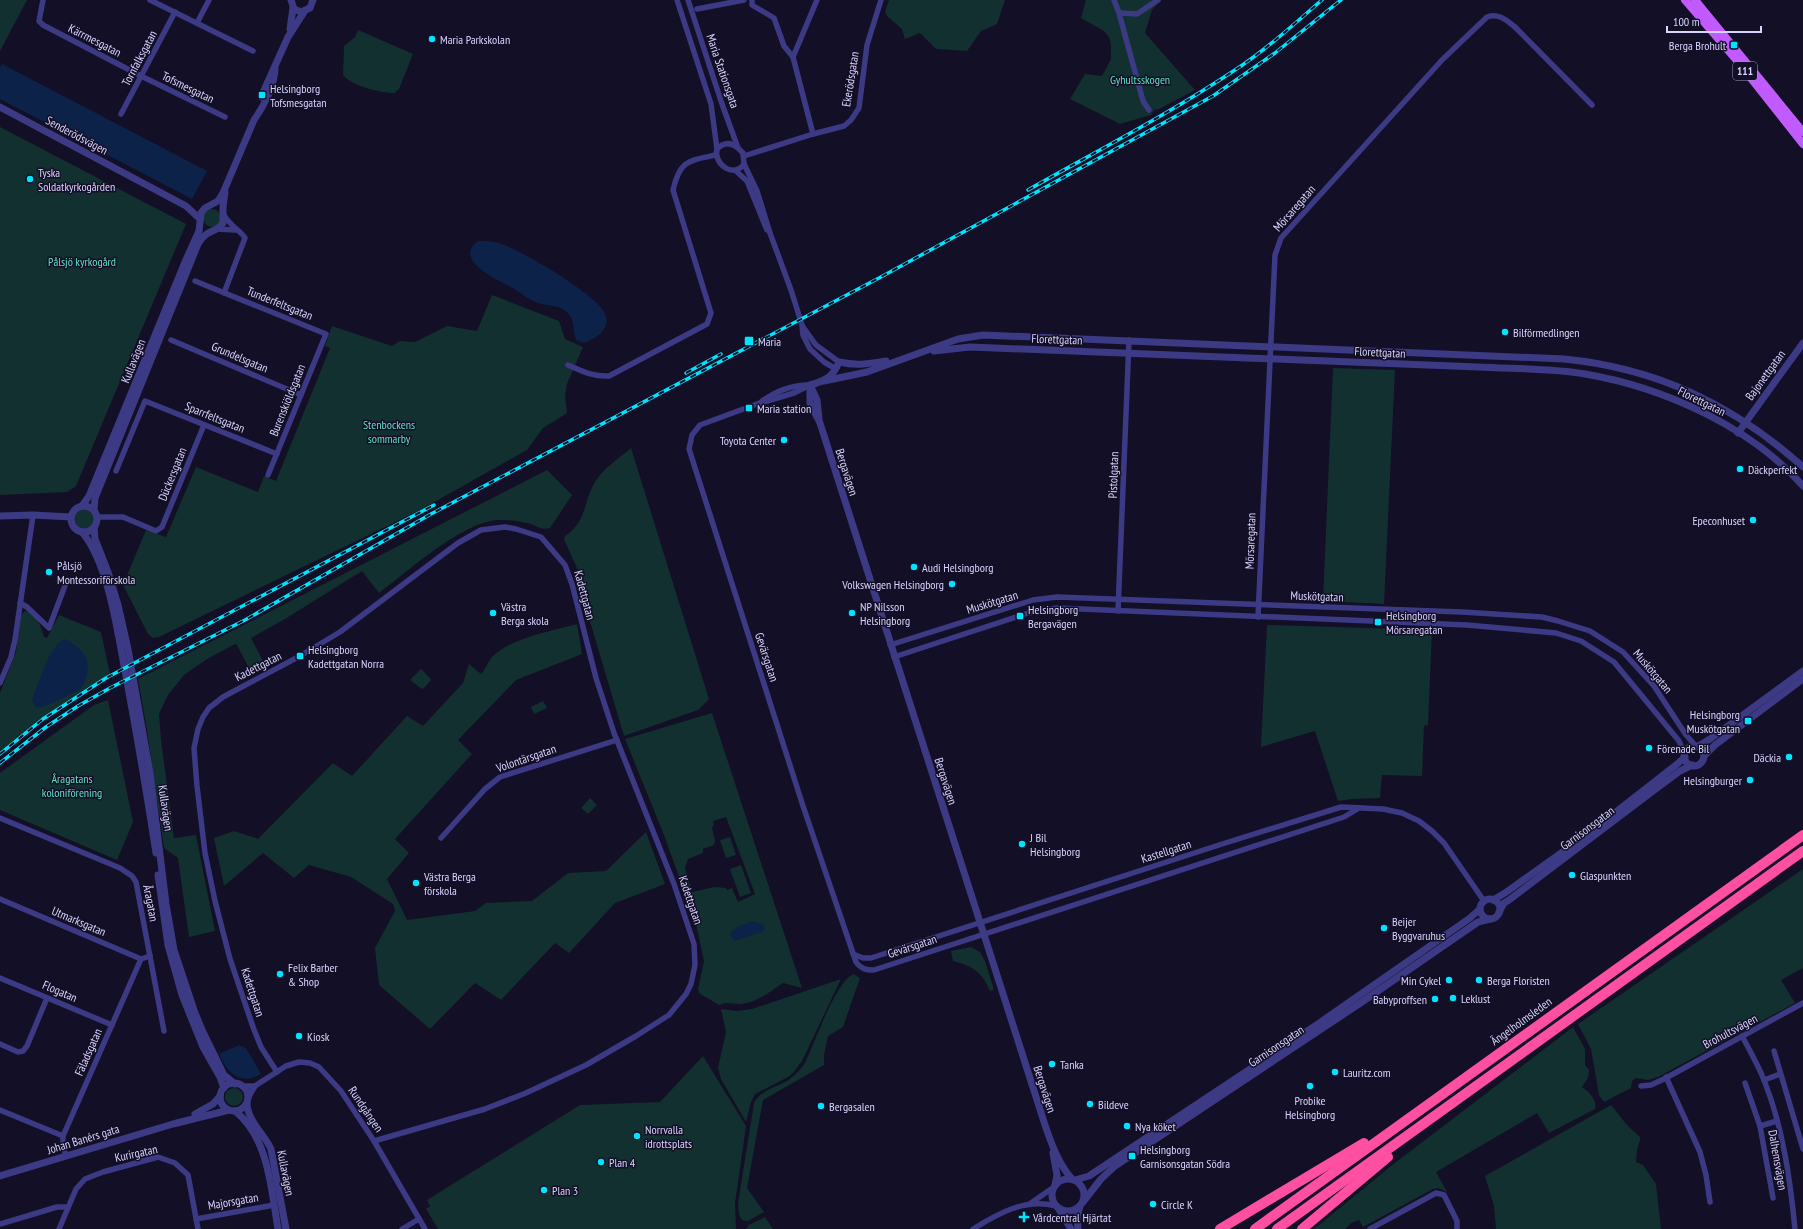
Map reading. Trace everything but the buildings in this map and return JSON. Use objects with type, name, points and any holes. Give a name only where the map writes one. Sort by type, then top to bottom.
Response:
[{"type":"highway","points":[[1757,868],[1787,840],[1803,828]]},
{"type":"highway","name":"Ängelholmsleden","points":[[1255,1229],[1803,835]]},
{"type":"highway","points":[[1277,1229],[1803,851]]},
{"type":"highway","points":[[1302,1229],[1401,1146],[1435,1122],[1451,1104]]},
{"type":"highway","points":[[1220,1229],[1379,1134],[1410,1118]]},
{"type":"main road","name":"111","points":[[1686,0],[1739,63],[1803,144]]},
{"type":"main road","name":"111","points":[[1695,0],[1803,132]]},
{"type":"street","name":"Kärrmesgatan","points":[[43,0],[39,21],[43,25],[141,76]]},
{"type":"street","points":[[150,0],[253,51]]},
{"type":"street","points":[[198,23],[209,0]]},
{"type":"street","name":"Kullavägen","points":[[224,1088],[220,1077],[203,1047],[182,995],[168,945],[148,800],[121,651],[103,575],[90,542],[82,532],[74,527],[71,518],[74,511],[82,506],[89,496],[200,231],[201,213],[207,207],[218,201],[226,188],[254,120],[261,111],[275,75],[275,68],[288,37],[304,12],[310,8],[313,0]]},
{"type":"street","name":"Maria Stationsgata","points":[[677,0],[711,104],[717,152]]},
{"type":"street","name":"Maria Stationsgata","points":[[688,0],[722,104],[738,148],[744,156]]},
{"type":"street","points":[[698,9],[744,0]]},
{"type":"street","points":[[752,0],[752,5],[774,18],[784,46],[793,57],[813,134]]},
{"type":"street","points":[[793,57],[817,0]]},
{"type":"street","name":"Ekerödsgatan","points":[[744,156],[813,134],[844,126],[856,114],[864,76],[867,45],[881,0]]},
{"type":"street","points":[[1114,0],[1119,13],[1143,101],[1150,110]]},
{"type":"street","points":[[1119,13],[1137,14],[1144,11],[1158,0]]},
{"type":"street","name":"Kullavägen","points":[[291,2],[298,11],[304,12]]},
{"type":"street","name":"Kullavägen","points":[[288,37],[293,15],[291,2]]},
{"type":"street","name":"Tornfalksgatan","points":[[121,114],[175,12]]},
{"type":"street","name":"Mörsaregatan","points":[[1258,617],[1275,255],[1281,238],[1442,60],[1487,17],[1496,15],[1500,16],[1515,27],[1592,105]]},
{"type":"street","name":"Tofsmesgatan","points":[[141,76],[225,117]]},
{"type":"street","name":"Senderödsvägen","points":[[0,107],[186,206],[200,220]]},
{"type":"street","points":[[568,365],[590,375],[600,377],[609,376],[707,324],[711,314],[673,190],[681,166],[692,160],[717,152],[721,145],[727,143],[738,148]]},
{"type":"street","points":[[717,152],[722,165],[728,169],[736,171],[747,181],[766,228],[770,233]]},
{"type":"street","points":[[744,156],[744,164],[757,191],[802,325],[803,335],[810,349],[824,362],[836,369],[853,374]]},
{"type":"street","points":[[736,171],[744,164]]},
{"type":"street","name":"Kullavägen","points":[[94,510],[95,498],[196,250],[205,234],[223,223],[226,188]]},
{"type":"street","name":"Senderödsvägen","points":[[186,206],[207,207]]},
{"type":"street","points":[[207,207],[217,206],[235,230]]},
{"type":"street","points":[[200,220],[205,228],[235,230],[243,234],[244,242],[224,293]]},
{"type":"street","name":"Tunderfeltsgatan","points":[[195,281],[326,334]]},
{"type":"street","points":[[802,325],[816,346],[839,362]]},
{"type":"street","name":"Burenskiöldsgatan","points":[[268,475],[326,334]]},
{"type":"street","name":"Florettgatan","points":[[926,352],[958,339],[983,334],[1564,359],[1599,363],[1647,375],[1673,384],[1718,405],[1746,421],[1803,466]]},
{"type":"street","name":"Grundelsgatan","points":[[171,340],[301,395]]},
{"type":"street","name":"Pistolgatan","points":[[1118,611],[1129,340]]},
{"type":"street","name":"Bajonettgatan","points":[[1738,433],[1803,343]]},
{"type":"street","name":"Florettgatan","points":[[839,362],[854,365],[870,365],[926,352],[970,347],[1546,370],[1584,374],[1620,381],[1665,396],[1706,414],[1738,433],[1768,455],[1803,486]]},
{"type":"street","name":"Florettgatan","points":[[824,381],[840,379],[853,374],[867,372],[902,358]]},
{"type":"street","name":"Gevärsgatan","points":[[839,362],[829,378],[824,381],[810,385],[792,386],[782,389],[757,404],[698,427],[691,437],[690,453],[803,806],[856,962],[859,966],[866,970],[874,970],[985,934]]},
{"type":"street","name":"Bergavägen","points":[[810,385],[817,400],[820,423],[890,645],[985,934],[1052,1145],[1057,1175],[1054,1186]]},
{"type":"street","name":"Sparrfeltsgatan","points":[[116,471],[145,401],[277,454]]},
{"type":"street","name":"Dückersgatan","points":[[97,517],[118,516],[156,531],[160,530],[204,425]]},
{"type":"street","points":[[82,506],[89,507],[94,510],[97,517]]},
{"type":"street","points":[[0,683],[15,640],[33,515]]},
{"type":"street","points":[[0,516],[33,515],[71,518]]},
{"type":"street","name":"Kullavägen","points":[[97,517],[94,527],[95,539],[108,572],[118,605],[128,649],[150,773],[166,904],[174,950],[195,1013],[203,1032],[224,1076],[235,1084]]},
{"type":"street","points":[[82,532],[89,531],[94,527]]},
{"type":"street","name":"Kadettgatan","points":[[277,1072],[256,1037],[230,959],[206,853],[197,786],[195,741],[203,717],[212,705],[222,697],[300,656],[340,632],[458,542],[481,530],[505,527],[516,528],[541,537],[565,565],[572,584],[596,678],[617,740],[667,865],[692,938],[695,965],[693,977],[686,994],[675,1009],[660,1022],[566,1074],[526,1093],[485,1109],[374,1141]]},
{"type":"street","points":[[20,603],[27,607],[49,628],[66,583]]},
{"type":"street","name":"Muskötgatan","points":[[890,645],[1038,599],[1057,597],[1259,604],[1535,617],[1573,624],[1599,636],[1623,652],[1654,686],[1686,735],[1697,746]]},
{"type":"street","name":"Muskötgatan","points":[[894,657],[1042,610],[1065,608],[1467,625],[1556,633],[1590,646],[1614,662],[1679,741],[1685,756]]},
{"type":"street","name":"Garnisonsgatan","points":[[1074,1179],[1089,1176],[1309,1030],[1470,918],[1480,909],[1484,901],[1493,900],[1505,893],[1588,833],[1676,765],[1685,756],[1688,748],[1697,746],[1710,739],[1803,671]]},
{"type":"street","name":"Garnisonsgatan","points":[[1082,1204],[1101,1179],[1115,1166],[1346,1013],[1478,922],[1496,917],[1504,903],[1680,771],[1701,764],[1704,756],[1715,745],[1803,679]]},
{"type":"street","name":"Volontärsgatan","points":[[441,838],[485,789],[500,777],[617,740]]},
{"type":"street","points":[[1697,746],[1701,749],[1704,756]]},
{"type":"street","points":[[1685,756],[1688,763],[1692,766]]},
{"type":"street","name":"Kastellgatan","points":[[981,923],[1219,845],[1341,808],[1383,808],[1402,813],[1419,821],[1444,843],[1484,901]]},
{"type":"street","name":"Kastellgatan","points":[[985,934],[1344,817],[1359,808]]},
{"type":"street","name":"Åragatan","points":[[0,818],[120,868],[132,876],[136,882],[164,1031]]},
{"type":"street","name":"Utmarksgatan","points":[[0,899],[141,959]]},
{"type":"street","points":[[1493,900],[1499,905],[1499,912]]},
{"type":"street","points":[[1480,909],[1483,916],[1490,919]]},
{"type":"street","name":"Gevärsgatan","points":[[853,954],[863,958],[871,958],[981,923]]},
{"type":"street","points":[[141,959],[150,956]]},
{"type":"street","name":"Fäladsgatan","points":[[63,1136],[141,959]]},
{"type":"street","name":"Flogatan","points":[[0,978],[112,1026]]},
{"type":"street","points":[[0,1044],[18,1052],[23,1051],[27,1046],[47,998]]},
{"type":"street","name":"Brohultsvägen","points":[[1641,1086],[1651,1085],[1803,1003]]},
{"type":"street","name":"Dalhemsvägen","points":[[1742,1036],[1764,1080],[1777,1121],[1788,1169],[1795,1229]]},
{"type":"street","name":"Dalhemsvägen","points":[[1774,1051],[1803,1149]]},
{"type":"street","name":"Rundgången","points":[[247,1100],[255,1086],[277,1072],[299,1062],[310,1063],[319,1067],[341,1091],[374,1141],[425,1229]]},
{"type":"street","points":[[1764,1080],[1780,1074]]},
{"type":"street","points":[[1666,1077],[1700,1152],[1710,1202]]},
{"type":"street","name":"Dalhemsvägen","points":[[1745,1083],[1760,1126],[1774,1198]]},
{"type":"street","points":[[242,1086],[247,1093],[247,1100],[242,1108],[232,1110],[224,1107],[220,1096],[224,1088],[235,1084],[242,1086],[255,1086]]},
{"type":"street","name":"Johan Banérs gata","points":[[173,1124],[205,1110],[220,1096]]},
{"type":"street","name":"Kullavägen","points":[[247,1100],[248,1114],[271,1149],[286,1229]]},
{"type":"street","points":[[0,1110],[63,1136],[63,1146],[66,1156]]},
{"type":"street","name":"Kullavägen","points":[[232,1110],[243,1118],[264,1154],[278,1229]]},
{"type":"street","name":"Johan Banérs gata","points":[[0,1176],[173,1124],[232,1110]]},
{"type":"street","name":"Dalhemsvägen","points":[[1760,1126],[1777,1121]]},
{"type":"street","name":"Bergavägen","points":[[1052,1145],[1066,1172],[1074,1179]]},
{"type":"street","name":"Kurirgatan","points":[[60,1229],[68,1207],[79,1185],[89,1177],[121,1166],[161,1157],[176,1163],[188,1175],[198,1229]]},
{"type":"street","points":[[1029,1204],[1063,1179],[1074,1179],[1081,1185],[1084,1192],[1078,1215],[1078,1229]]},
{"type":"street","points":[[1054,1186],[1052,1197],[1071,1229]]},
{"type":"street","points":[[1370,1229],[1436,1193],[1444,1195],[1457,1221],[1457,1229]]},
{"type":"street","points":[[973,1229],[1003,1211],[1029,1204],[1041,1203],[1057,1207],[1065,1211],[1072,1210],[1082,1204]]},
{"type":"street","name":"Majorsgatan","points":[[196,1219],[274,1205]]},
{"type":"street","points":[[0,1224],[57,1207],[68,1207]]},
{"type":"street","points":[[402,1229],[419,1219]]},
{"type":"green space","points":[[0,0],[27,0],[0,51]]},
{"type":"green space","points":[[889,0],[1005,0],[997,24],[981,31],[967,51],[936,49],[920,33],[905,39],[902,29],[887,16],[885,12]]},
{"type":"green space","name":"Gyhultsskogen","points":[[1086,0],[1161,0],[1152,10],[1145,33],[1195,90],[1157,110],[1155,109],[1151,115],[1120,124],[1070,99],[1085,74],[1102,76],[1111,59],[1111,45],[1109,37],[1104,31],[1081,18]]},
{"type":"green space","points":[[358,30],[413,54],[399,89],[394,93],[382,92],[360,86],[343,75],[344,46],[355,37]]},
{"type":"green space","name":"Pålsjö kyrkogård","points":[[0,127],[186,224],[76,486],[67,492],[0,495]]},
{"type":"green space","points":[[212,209],[218,212],[221,218],[218,224],[212,227],[206,224],[203,218],[206,212]]},
{"type":"green space","name":"Stenbockens sommarby","points":[[492,295],[559,321],[565,339],[583,347],[567,384],[565,396],[567,413],[543,428],[527,450],[422,509],[159,637],[153,638],[148,634],[123,585],[146,530],[166,537],[196,467],[258,492],[264,476],[276,481],[330,348],[325,346],[332,326],[392,346],[400,341],[415,342],[447,326],[477,331]]},
{"type":"green space","points":[[1333,368],[1395,370],[1384,604],[1323,601]]},
{"type":"green space","points":[[631,448],[709,699],[698,710],[624,736],[586,608],[580,575],[564,537],[578,524],[592,487],[600,475]]},
{"type":"green space","points":[[547,470],[572,495],[550,528],[544,529],[511,520],[496,520],[482,523],[451,539],[419,561],[379,593],[362,571],[285,619],[251,638],[265,665],[251,672],[237,645],[235,644],[207,659],[184,675],[168,695],[159,714],[174,838],[196,835],[215,931],[189,937],[178,858],[164,848],[138,679]]},
{"type":"green space","points":[[84,509],[91,512],[94,519],[91,526],[84,529],[77,526],[74,519],[77,512]]},
{"type":"green space","points":[[25,611],[29,612],[35,618],[42,629],[44,637],[47,638],[59,615],[101,632],[110,674],[53,711],[0,753],[0,693],[16,652],[21,615]]},
{"type":"green space","points":[[577,624],[582,654],[516,680],[458,740],[472,754],[395,839],[409,853],[387,879],[407,920],[475,911],[486,903],[532,901],[568,873],[606,871],[646,832],[665,884],[615,903],[569,953],[555,943],[501,1000],[475,983],[430,1029],[379,985],[375,948],[395,911],[393,904],[351,877],[309,865],[294,878],[263,853],[224,886],[214,838],[234,831],[258,839],[333,763],[352,776],[407,716],[423,726],[463,683],[469,664],[481,674],[491,658],[509,645],[531,636]]},
{"type":"green space","points":[[1267,625],[1432,630],[1428,725],[1424,726],[1422,776],[1382,775],[1380,798],[1338,801],[1315,731],[1261,747]]},
{"type":"green space","points":[[421,669],[431,680],[422,689],[410,680]]},
{"type":"green space","name":"Åragatans koloniförening","points":[[108,700],[133,822],[117,860],[0,810],[0,773],[94,705]]},
{"type":"green space","points":[[543,701],[547,708],[534,714],[531,707]]},
{"type":"green space","points":[[712,713],[802,988],[783,983],[758,999],[741,1004],[727,1003],[719,1005],[699,993],[698,989],[704,961],[696,924],[664,835],[625,739]],"holes":[[[726,817],[755,894],[738,902],[732,888],[727,890],[726,888],[714,887],[692,892],[685,868],[688,859],[703,853],[703,849],[714,845],[715,841],[712,827],[714,825],[713,821]]]},
{"type":"green space","points":[[590,798],[597,805],[588,814],[581,808]]},
{"type":"green space","points":[[730,837],[736,855],[726,858],[720,840]]},
{"type":"green space","points":[[741,865],[751,893],[740,897],[730,869]]},
{"type":"green space","points":[[1803,869],[1803,968],[1781,980],[1795,1003],[1658,1077],[1648,1080],[1636,1078],[1632,1081],[1631,1088],[1604,1102],[1599,1095],[1591,1049],[1578,1024]]},
{"type":"green space","points":[[971,947],[980,952],[985,961],[994,990],[990,991],[984,979],[976,971],[966,965],[953,961],[951,951]]},
{"type":"green space","points":[[853,974],[860,978],[843,1027],[828,1036],[824,1055],[824,1065],[763,1100],[747,1188],[764,1212],[748,1221],[742,1220],[739,1215],[738,1203],[754,1103],[765,1091],[790,1079],[805,1063],[839,989]]},
{"type":"green space","points":[[841,979],[802,1061],[788,1077],[755,1094],[751,1102],[746,1122],[721,1079],[718,1068],[726,1032],[721,1009],[737,1011],[752,1009]]},
{"type":"green space","points":[[1573,1027],[1585,1049],[1585,1065],[1589,1070],[1588,1078],[1582,1087],[1590,1093],[1594,1099],[1596,1106],[1595,1109],[1549,1133],[1537,1113],[1436,1172],[1447,1192],[1438,1188],[1433,1189],[1363,1227],[1359,1220],[1351,1223],[1345,1229],[1314,1229],[1391,1166]]},
{"type":"green space","name":"Norrvalla idrottsplats","points":[[703,1056],[746,1126],[735,1203],[736,1229],[438,1229],[426,1209],[430,1206],[427,1200],[580,1105],[660,1102]]},
{"type":"green space","points":[[234,1088],[240,1091],[243,1097],[240,1103],[234,1106],[228,1103],[225,1097],[228,1091]]},
{"type":"green space","points":[[1611,1105],[1627,1125],[1640,1137],[1636,1162],[1643,1165],[1656,1184],[1661,1229],[1496,1229],[1494,1206],[1485,1176]]},
{"type":"green space","points":[[765,1217],[773,1229],[746,1229],[749,1225]]},
{"type":"water","points":[[2,64],[207,171],[192,199],[0,99],[0,67]]},
{"type":"water","points":[[478,241],[494,242],[509,247],[556,273],[587,294],[604,312],[606,318],[605,328],[594,338],[584,343],[576,340],[572,320],[568,313],[559,307],[533,301],[497,280],[474,262],[470,255],[471,248]]},
{"type":"water","points":[[65,639],[76,646],[84,654],[88,664],[85,682],[78,691],[48,705],[36,707],[32,701],[46,663],[54,648],[59,642]]},
{"type":"water","points":[[753,921],[764,925],[765,929],[762,932],[734,941],[730,934],[733,930]]},
{"type":"water","points":[[239,1045],[246,1048],[261,1074],[247,1079],[241,1078],[235,1076],[226,1067],[219,1054]]},
{"type":"railway","points":[[1028,190],[1159,117],[1235,70],[1258,54],[1322,0]]},
{"type":"railway","points":[[0,763],[46,727],[78,706],[110,688],[245,620],[431,514],[879,278],[1213,96],[1275,53],[1341,0]]},
{"type":"railway","points":[[686,373],[721,354]]},
{"type":"railway","points":[[0,754],[43,719],[106,678],[434,505]]},
{"type":"place","name":"Maria Parkskolan","points":[[432,39]]},
{"type":"place","name":"Berga Brohult","points":[[1734,45]]},
{"type":"place","name":"Helsingborg Tofsmesgatan","points":[[262,95]]},
{"type":"place","name":"Tyska Soldatkyrkogården","points":[[30,179]]},
{"type":"place","name":"Bilförmedlingen","points":[[1505,332]]},
{"type":"place","name":"Maria","points":[[749,341]]},
{"type":"place","name":"Maria station","points":[[749,408]]},
{"type":"place","name":"Toyota Center","points":[[784,440]]},
{"type":"place","name":"Däckperfekt","points":[[1740,469]]},
{"type":"place","name":"Epeconhuset","points":[[1753,520]]},
{"type":"place","name":"Audi Helsingborg","points":[[914,567]]},
{"type":"place","name":"Pålsjö Montessoriförskola","points":[[49,572]]},
{"type":"place","name":"Volkswagen Helsingborg","points":[[952,584]]},
{"type":"place","name":"Västra Berga skola","points":[[493,613]]},
{"type":"place","name":"NP Nilsson Helsingborg","points":[[852,613]]},
{"type":"place","name":"Helsingborg Bergavägen","points":[[1020,616]]},
{"type":"place","name":"Helsingborg Mörsaregatan","points":[[1378,622]]},
{"type":"place","name":"Helsingborg Kadettgatan Norra","points":[[300,656]]},
{"type":"place","name":"Helsingborg Muskötgatan","points":[[1748,721]]},
{"type":"place","name":"Förenade Bil","points":[[1649,748]]},
{"type":"place","name":"Däckia","points":[[1789,757]]},
{"type":"place","name":"Helsingburger","points":[[1750,780]]},
{"type":"place","name":"J Bil Helsingborg","points":[[1022,844]]},
{"type":"place","name":"Glaspunkten","points":[[1572,875]]},
{"type":"place","name":"Västra Berga förskola","points":[[416,883]]},
{"type":"place","name":"Beijer Byggvaruhus","points":[[1384,928]]},
{"type":"place","name":"Felix Barber & Shop","points":[[280,974]]},
{"type":"place","name":"Min Cykel","points":[[1449,980]]},
{"type":"place","name":"Berga Floristen","points":[[1479,980]]},
{"type":"place","name":"Leklust","points":[[1453,998]]},
{"type":"place","name":"Babyproffsen","points":[[1435,999]]},
{"type":"place","name":"Kiosk","points":[[299,1036]]},
{"type":"place","name":"Tanka","points":[[1052,1064]]},
{"type":"place","name":"Lauritz.com","points":[[1335,1072]]},
{"type":"place","name":"Probike Helsingborg","points":[[1310,1086]]},
{"type":"place","name":"Bildeve","points":[[1090,1104]]},
{"type":"place","name":"Bergasalen","points":[[821,1106]]},
{"type":"place","name":"Nya köket","points":[[1127,1126]]},
{"type":"place","name":"Norrvalla idrottsplats","points":[[637,1136]]},
{"type":"place","name":"Helsingborg Garnisonsgatan Södra","points":[[1132,1156]]},
{"type":"place","name":"Plan 4","points":[[601,1162]]},
{"type":"place","name":"Plan 3","points":[[544,1190]]},
{"type":"place","name":"Circle K","points":[[1153,1204]]},
{"type":"place","name":"Vårdcentral Hjärtat","points":[[1024,1217]]}]
